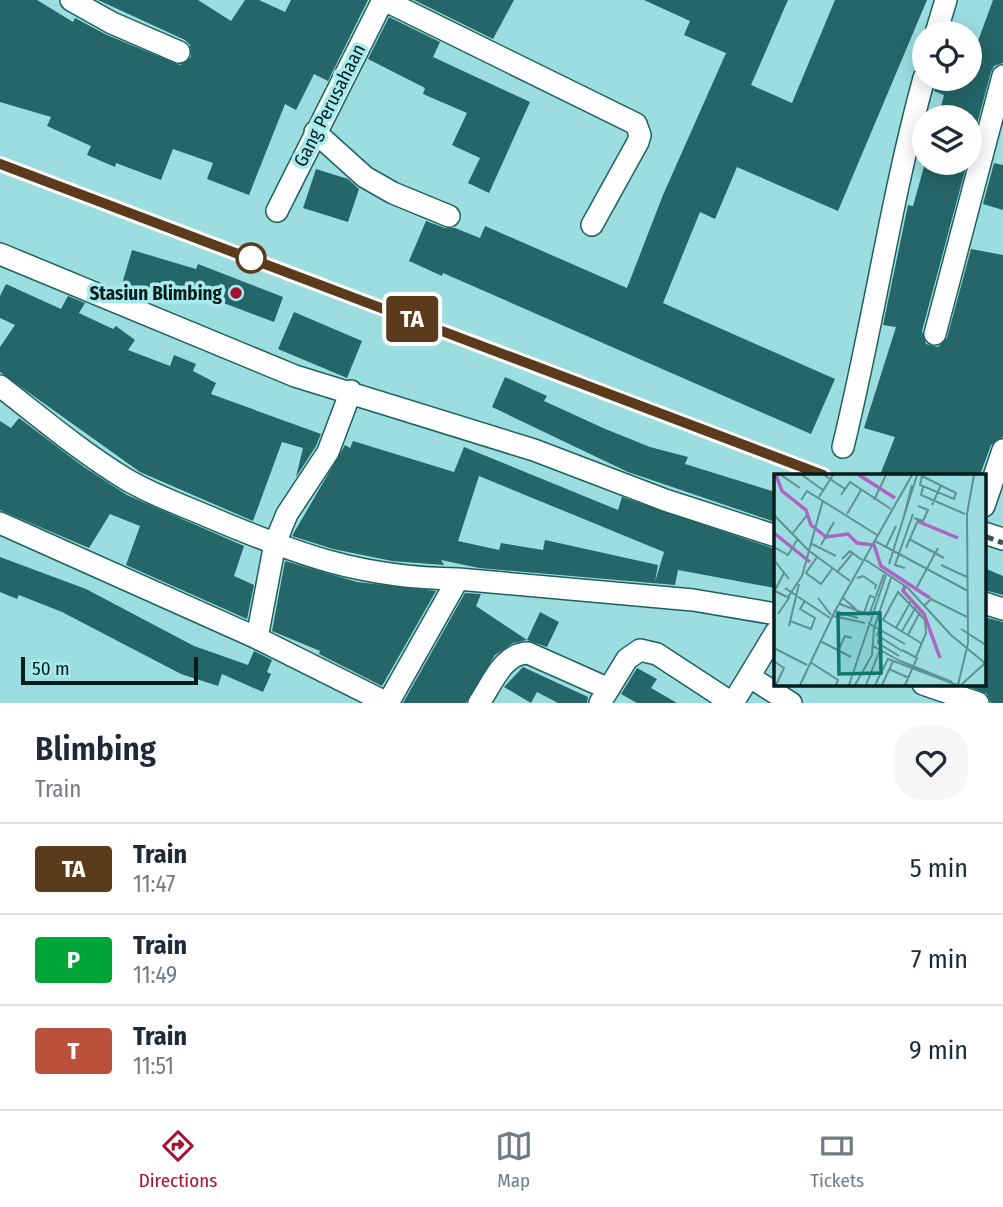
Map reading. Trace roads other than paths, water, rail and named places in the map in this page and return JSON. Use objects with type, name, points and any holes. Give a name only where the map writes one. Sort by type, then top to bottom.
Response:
[{"type":"street","points":[[71,0],[135,34],[179,52]]},
{"type":"street","points":[[384,0],[636,124],[640,135],[638,142],[592,225]]},
{"type":"street","name":"Gang Perusahaan","points":[[276,211],[384,0]]},
{"type":"street","points":[[940,21],[946,0]]},
{"type":"street","points":[[935,334],[1003,76]]},
{"type":"street","points":[[843,446],[920,91]]},
{"type":"street","points":[[315,132],[365,177],[393,193],[449,216]]},
{"type":"street","points":[[0,254],[295,376],[438,418],[774,536]]},
{"type":"street","points":[[0,386],[94,459],[137,486],[309,558],[362,571],[420,578],[693,600],[774,614]]},
{"type":"street","points":[[257,638],[275,543],[286,514],[328,452],[351,391]]},
{"type":"street","points":[[986,500],[1003,450]]},
{"type":"street","points":[[0,523],[257,638],[387,703],[458,579]]},
{"type":"street","points":[[986,534],[1003,539]]},
{"type":"street","points":[[986,604],[1003,609]]},
{"type":"street","points":[[479,703],[508,659],[519,653],[528,653],[604,696],[632,654],[643,650],[657,654],[733,703],[774,634]]},
{"type":"street","points":[[750,677],[791,703]]},
{"type":"street","points":[[935,686],[978,703]]},
{"type":"railway","points":[[0,164],[820,474]]},
{"type":"railway","points":[[986,537],[1003,543]]},
{"type":"train","name":"TA","points":[[0,164],[820,474]]},
{"type":"place","name":"Stasiun Blimbing","points":[[236,293]]}]
